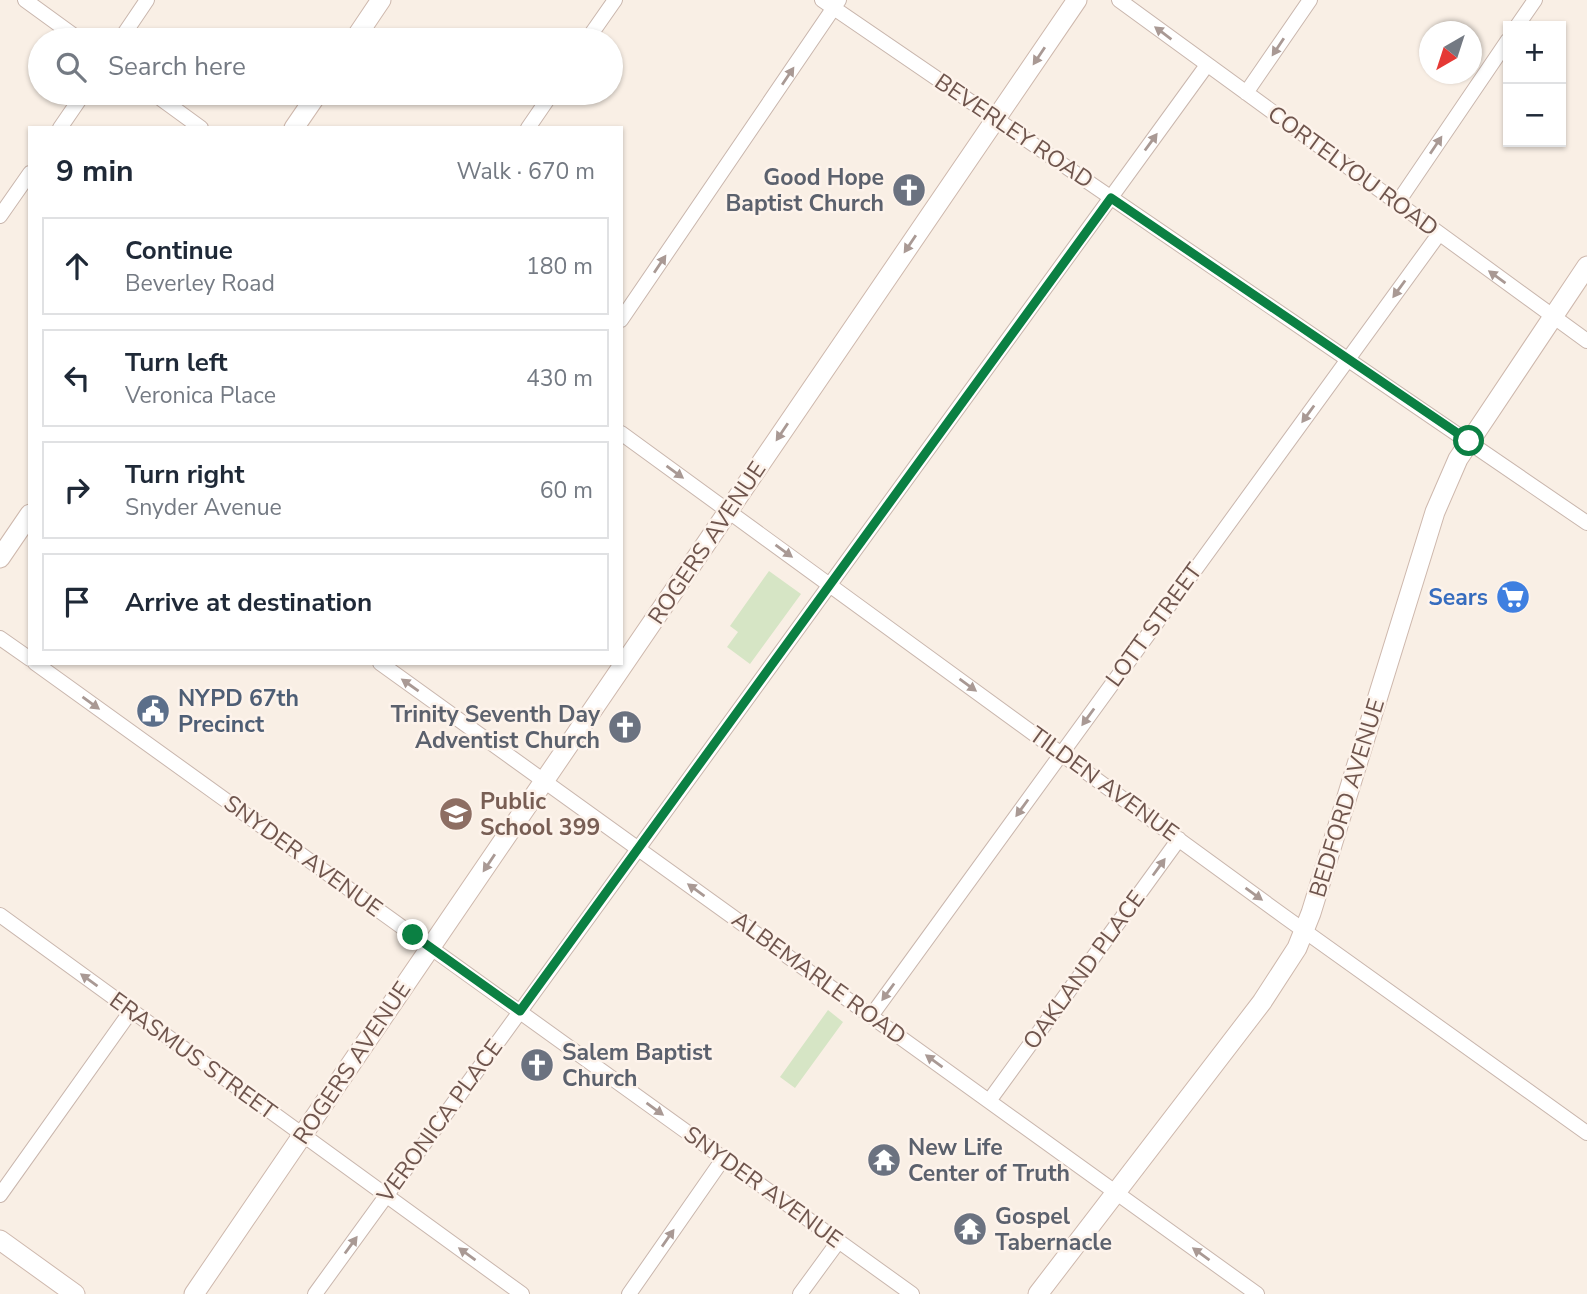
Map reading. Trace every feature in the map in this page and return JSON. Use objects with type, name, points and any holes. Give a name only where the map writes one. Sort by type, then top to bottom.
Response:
[{"type":"main road","points":[[362,28],[382,0]]},
{"type":"main road","name":"ROGERS AVENUE","points":[[194,1294],[1077,0]]},
{"type":"main road","points":[[295,126],[310,105]]},
{"type":"main road","name":"BEDFORD AVENUE","points":[[1038,1294],[1286,968],[1305,930],[1435,512],[1458,458],[1587,266]]},
{"type":"main road","points":[[0,558],[28,517]]},
{"type":"main road","points":[[0,1240],[75,1294]]},
{"type":"street","points":[[25,0],[64,28]]},
{"type":"street","points":[[128,28],[148,0]]},
{"type":"street","points":[[595,28],[615,0]]},
{"type":"street","name":"CORTELYOU ROAD","points":[[1119,0],[1587,341]]},
{"type":"street","points":[[1246,93],[1310,0]]},
{"type":"street","points":[[1520,21],[1535,0]]},
{"type":"street","points":[[623,317],[832,3]]},
{"type":"street","name":"BEVERLEY ROAD","points":[[832,3],[996,119],[1587,523]]},
{"type":"street","points":[[1398,202],[1503,47]]},
{"type":"street","name":"VERONICA PLACE","points":[[315,1294],[1207,65]]},
{"type":"street","points":[[61,126],[76,105]]},
{"type":"street","points":[[169,105],[198,126]]},
{"type":"street","points":[[529,126],[544,105]]},
{"type":"street","points":[[0,216],[28,176]]},
{"type":"street","name":"LOTT STREET","points":[[871,1016],[1439,234]]},
{"type":"street","name":"TILDEN AVENUE","points":[[623,434],[1587,1133]]},
{"type":"street","points":[[0,638],[28,658]]},
{"type":"street","name":"SNYDER AVENUE","points":[[38,665],[912,1294]]},
{"type":"street","name":"ALBEMARLE ROAD","points":[[384,665],[1257,1294]]},
{"type":"street","name":"OAKLAND PLACE","points":[[989,1101],[1179,839]]},
{"type":"street","name":"ERASMUS STREET","points":[[0,915],[522,1294]]},
{"type":"street","points":[[0,1195],[131,1011]]},
{"type":"street","points":[[629,1294],[723,1159]]},
{"type":"street","points":[[800,1294],[838,1242]]},
{"type":"green space","points":[[769,571],[801,594],[750,664],[727,647],[738,632],[730,626]]},
{"type":"green space","points":[[828,1010],[843,1022],[795,1088],[780,1077]]},
{"type":"place","name":"Good Hope Baptist Church","points":[[909,190]]},
{"type":"place","name":"Sears","points":[[1513,597]]},
{"type":"place","name":"NYPD 67th Precinct","points":[[153,711]]},
{"type":"place","name":"Trinity Seventh Day Adventist Church","points":[[625,727]]},
{"type":"place","name":"Public School 399","points":[[456,814]]},
{"type":"place","name":"Salem Baptist Church","points":[[537,1065]]},
{"type":"place","name":"New Life Center of Truth","points":[[884,1160]]},
{"type":"place","name":"Gospel Tabernacle","points":[[970,1229]]},
{"type":"route","points":[[413,935],[520,1011],[1111,198],[1469,441]]}]
